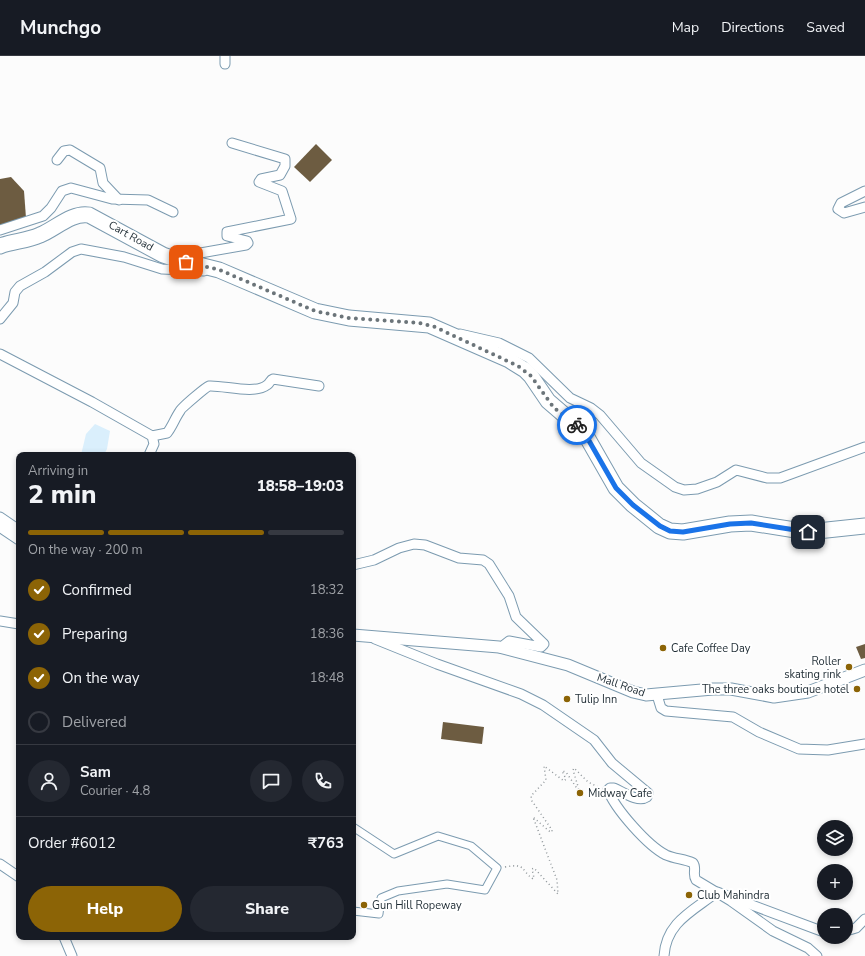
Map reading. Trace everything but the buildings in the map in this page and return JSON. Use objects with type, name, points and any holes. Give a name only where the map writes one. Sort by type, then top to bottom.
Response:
[{"type":"highway","name":"Cart Road","points":[[0,246],[35,237],[61,223],[84,214],[94,216],[171,258],[220,270],[315,311],[349,318],[424,324],[449,333],[509,360],[525,370],[531,376],[548,401],[584,432],[616,488],[633,505],[660,526],[670,531],[683,532],[746,523],[764,524],[808,532],[865,526]]},
{"type":"street","points":[[171,258],[246,244],[248,241],[227,236],[227,232],[291,219],[282,191],[260,182],[261,179],[280,175],[285,166],[285,159],[232,143]]},
{"type":"street","points":[[57,160],[64,151],[70,150],[100,168],[103,183],[120,200]]},
{"type":"street","points":[[0,230],[43,216],[51,208],[62,190],[68,188],[74,188],[120,200],[150,201],[173,212]]},
{"type":"street","points":[[865,191],[841,202],[838,209],[844,213],[865,207]]},
{"type":"street","points":[[0,319],[13,303],[17,289],[45,272],[72,252],[81,249],[124,257],[171,271],[220,270]]},
{"type":"street","points":[[449,333],[465,334],[491,341],[529,358],[565,394],[600,415],[641,463],[660,478],[684,490],[713,484],[736,470],[767,478],[780,478],[865,447]]},
{"type":"street","points":[[0,354],[92,402],[152,436],[167,433],[181,408],[195,398],[204,388],[209,386],[241,389],[260,388],[268,385],[271,380],[274,379],[319,386]]},
{"type":"street","points":[[151,452],[154,444],[152,436]]},
{"type":"street","points":[[0,517],[16,528]]},
{"type":"street","points":[[0,526],[16,537]]},
{"type":"street","points":[[356,565],[374,560],[399,548],[414,544],[426,545],[459,558],[483,560],[489,564],[509,596],[516,617],[544,644],[541,647],[509,641],[500,648]]},
{"type":"street","points":[[0,621],[16,624]]},
{"type":"street","name":"Mall Road","points":[[356,635],[500,648],[568,665],[633,692],[657,695],[713,689],[731,689],[780,697],[808,692],[865,670]]},
{"type":"street","points":[[370,637],[437,664],[521,694],[543,705],[594,740],[612,763],[646,790],[648,795],[644,799],[636,798],[614,788],[610,788],[608,790],[623,813],[646,839],[666,855],[693,863],[696,880],[717,892],[773,931],[808,948],[817,956]]},
{"type":"street","points":[[657,695],[661,708],[666,711],[733,717],[762,734],[799,749],[828,750],[865,744]]},
{"type":"street","points":[[356,829],[394,854],[438,836],[471,846],[497,868],[485,890],[447,884],[398,891],[381,898],[379,914],[356,911]]},
{"type":"street","points":[[0,864],[16,875]]},
{"type":"street","points":[[717,892],[817,929]]},
{"type":"street","points":[[664,956],[670,931],[677,923],[717,892]]},
{"type":"street","points":[[853,929],[865,919]]},
{"type":"street","points":[[65,940],[72,956]]},
{"type":"path","points":[[497,868],[516,866],[523,867],[533,879],[533,868],[556,893],[559,892],[553,867],[533,819],[533,817],[536,818],[549,831],[552,832],[531,798],[532,793],[546,780],[543,766],[551,770],[564,781],[566,780],[562,771],[566,772],[580,793],[573,770],[574,768],[591,784],[608,790]]},
{"type":"shaded area","points":[[95,424],[110,431],[106,452],[82,452],[86,434]]},
{"type":"way so far","points":[[186,262],[220,270],[315,311],[349,318],[419,323],[435,327],[509,360],[525,370],[554,408],[577,425]]},
{"type":"place","name":"Cafe Coffee Day","points":[[663,648]]},
{"type":"place","name":"Roller skating rink","points":[[849,667]]},
{"type":"place","name":"The three oaks boutique hotel","points":[[857,689]]},
{"type":"place","name":"Tulip Inn","points":[[567,699]]},
{"type":"place","name":"Midway Cafe","points":[[580,793]]},
{"type":"place","name":"Club Mahindra","points":[[689,895]]},
{"type":"place","name":"Gun Hill Ropeway","points":[[364,905]]},
{"type":"route","points":[[577,425],[589,439],[611,482],[616,488],[633,505],[660,526],[670,531],[683,532],[730,524],[751,523],[808,532]]}]
